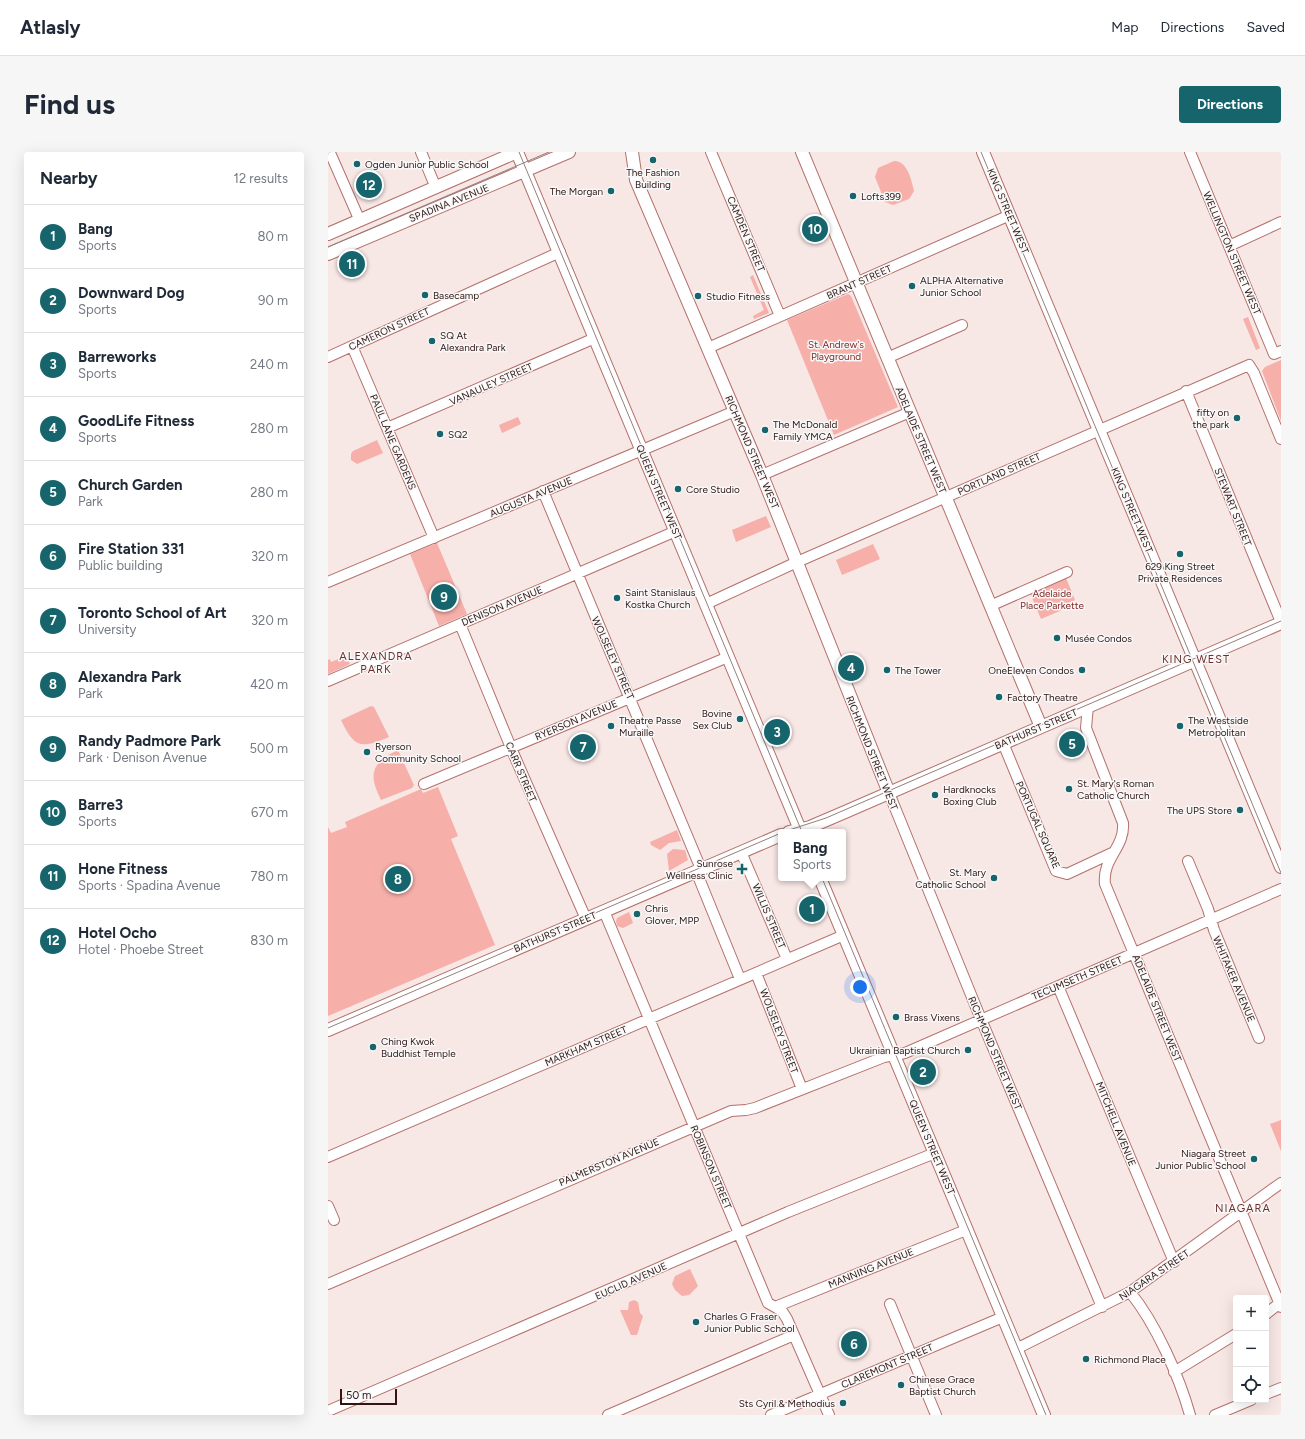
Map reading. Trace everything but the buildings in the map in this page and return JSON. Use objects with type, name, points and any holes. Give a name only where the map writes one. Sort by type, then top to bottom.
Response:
[{"type":"main road","name":"SPADINA AVENUE","points":[[328,234],[517,152]]},
{"type":"main road","name":"QUEEN STREET WEST","points":[[517,152],[728,657],[795,829]]},
{"type":"main road","name":"SPADINA AVENUE","points":[[328,254],[569,152]]},
{"type":"main road","name":"RICHMOND STREET WEST","points":[[632,152],[636,180],[762,475],[889,793]]},
{"type":"main road","name":"ADELAIDE STREET WEST","points":[[802,152],[1041,727]]},
{"type":"main road","name":"KING STREET WEST","points":[[983,152],[1281,868]]},
{"type":"main road","name":"BATHURST STREET","points":[[801,829],[889,793],[1281,622]]},
{"type":"main road","name":"BATHURST STREET","points":[[328,1030],[778,836]]},
{"type":"main road","name":"QUEEN STREET WEST","points":[[821,881],[1044,1415]]},
{"type":"street","points":[[421,152],[436,188]]},
{"type":"street","name":"CAMDEN STREET","points":[[711,152],[780,316]]},
{"type":"street","name":"WELLINGTON STREET WEST","points":[[1190,152],[1229,246],[1278,352]]},
{"type":"street","points":[[331,155],[360,221]]},
{"type":"street","name":"BRANT STREET","points":[[708,348],[1010,216]]},
{"type":"street","points":[[1229,246],[1281,222]]},
{"type":"street","name":"CAMERON STREET","points":[[328,357],[560,252]]},
{"type":"street","points":[[887,358],[962,325]]},
{"type":"street","name":"VANAULEY STREET","points":[[387,428],[595,338]]},
{"type":"street","name":"PAUL LANE GARDENS","points":[[352,346],[434,538]]},
{"type":"street","name":"PORTLAND STREET","points":[[706,604],[797,562],[1099,429],[1249,365],[1254,373],[1281,439]]},
{"type":"street","name":"STEWART STREET","points":[[1186,391],[1281,622]]},
{"type":"street","name":"AUGUSTA AVENUE","points":[[328,582],[734,411]]},
{"type":"street","points":[[762,475],[910,412]]},
{"type":"street","name":"WOLSELEY STREET","points":[[543,491],[630,697],[699,870],[740,979]]},
{"type":"street","name":"DENISON AVENUE","points":[[328,681],[676,531]]},
{"type":"street","points":[[990,606],[1067,572]]},
{"type":"street","name":"CARR STREET","points":[[460,624],[511,748],[586,919]]},
{"type":"street","name":"RYERSON AVENUE","points":[[424,784],[728,657]]},
{"type":"street","name":"ADELAIDE STREET WEST","points":[[1088,706],[1086,728],[1123,823],[1124,833],[1121,843],[1108,862],[1104,876],[1105,884],[1281,1304]]},
{"type":"street","name":"PORTUGAL SQUARE","points":[[1004,743],[1056,871],[1067,874],[1114,852]]},
{"type":"street","name":"RICHMOND STREET WEST","points":[[889,793],[981,1020],[1102,1307]]},
{"type":"street","name":"WILLIS STREET","points":[[741,852],[787,959]]},
{"type":"street","name":"WHITAKER AVENUE","points":[[1188,861],[1259,1038]]},
{"type":"street","name":"TECUMSETH STREET","points":[[894,1055],[905,1053],[1281,889]]},
{"type":"street","name":"ROBINSON STREET","points":[[604,911],[648,1020],[768,1303],[782,1311],[787,1319],[829,1415]]},
{"type":"street","name":"MARKHAM STREET","points":[[328,1157],[844,935]]},
{"type":"street","name":"WOLSELEY STREET","points":[[756,973],[802,1089]]},
{"type":"street","name":"MITCHELL AVENUE","points":[[1058,986],[1174,1262]]},
{"type":"street","name":"PALMERSTON AVENUE","points":[[328,1284],[646,1146],[731,1111],[755,1108],[884,1056],[894,1055]]},
{"type":"street","name":"EUCLID AVENUE","points":[[328,1411],[738,1234],[935,1153]]},
{"type":"street","name":"NIAGARA STREET","points":[[1016,1349],[1130,1292],[1242,1213],[1281,1183]]},
{"type":"street","points":[[328,1206],[334,1220]]},
{"type":"street","name":"MANNING AVENUE","points":[[776,1307],[966,1230]]},
{"type":"street","points":[[1130,1292],[1154,1330],[1174,1372],[1189,1414]]},
{"type":"street","points":[[890,1304],[936,1415]]},
{"type":"street","points":[[1269,1312],[1281,1304]]},
{"type":"street","name":"CLAREMONT STREET","points":[[771,1415],[1003,1317]]},
{"type":"street","points":[[608,1415],[794,1335]]},
{"type":"street","points":[[1174,1372],[1233,1336]]},
{"type":"street","points":[[1269,1393],[1281,1388]]},
{"type":"street","points":[[1215,1415],[1244,1403]]},
{"type":"green space","points":[[894,161],[899,162],[906,167],[914,191],[909,199],[893,205],[885,202],[875,177],[878,168]]},
{"type":"green space","points":[[753,275],[769,313],[754,319],[753,316],[764,310],[750,277]]},
{"type":"green space","name":"St. Andrew's Playground","points":[[848,294],[851,296],[898,407],[834,435],[787,320]]},
{"type":"green space","points":[[1248,317],[1260,348],[1256,350],[1243,319]]},
{"type":"green space","points":[[1281,360],[1281,421],[1262,371],[1265,367]]},
{"type":"green space","points":[[518,417],[521,424],[502,433],[499,425]]},
{"type":"green space","points":[[377,440],[383,453],[357,464],[351,460],[351,454],[353,451]]},
{"type":"green space","points":[[766,516],[771,527],[736,542],[732,530]]},
{"type":"green space","points":[[437,543],[467,614],[439,626],[410,554]]},
{"type":"green space","points":[[873,544],[880,559],[842,575],[836,560]]},
{"type":"green space","name":"Adelaide Place Parkette","points":[[1066,578],[1075,600],[1066,604],[1067,608],[1041,619],[1030,593]]},
{"type":"green space","points":[[346,656],[350,664],[328,674],[328,660],[330,659],[331,662]]},
{"type":"green space","points":[[371,706],[374,707],[389,737],[372,743],[359,744],[350,736],[341,720]]},
{"type":"green space","points":[[1074,731],[1084,751],[1069,757],[1060,736]]},
{"type":"green space","points":[[398,750],[414,785],[412,788],[381,800],[374,783],[374,770],[382,760]]},
{"type":"green space","points":[[438,787],[458,836],[451,839],[495,945],[328,1016],[328,827],[331,833],[347,827],[345,822],[421,789],[423,793]]},
{"type":"green space","points":[[677,830],[681,841],[669,843],[660,850],[651,845],[650,842]]},
{"type":"green space","points":[[673,849],[685,850],[688,860],[669,871],[667,854]]},
{"type":"green space","points":[[629,912],[633,923],[623,928],[617,926],[617,918]]},
{"type":"green space","points":[[1281,1120],[1281,1151],[1270,1124]]},
{"type":"green space","points":[[690,1269],[698,1286],[689,1295],[682,1296],[675,1290],[672,1284],[675,1276]]},
{"type":"green space","points":[[634,1300],[638,1302],[640,1313],[643,1316],[637,1335],[631,1335],[620,1310],[628,1310],[629,1302]]},
{"type":"water","points":[[438,591],[444,591],[449,596],[447,605],[444,607],[438,607],[433,602],[433,596]]},
{"type":"tram line","points":[[519,152],[801,829]]},
{"type":"tram line","points":[[328,247],[549,152]]},
{"type":"tram line","points":[[981,152],[1281,873]]},
{"type":"tram line","points":[[792,829],[826,818],[1281,621]]},
{"type":"tram line","points":[[328,1028],[778,834]]},
{"type":"tram line","points":[[823,881],[1046,1415]]},
{"type":"place","name":"The Fashion Building","points":[[653,160]]},
{"type":"place","name":"Ogden Junior Public School","points":[[357,164]]},
{"type":"place","name":"Hotel Ocho","points":[[369,185]]},
{"type":"place","name":"The Morgan","points":[[611,191]]},
{"type":"place","name":"Lofts399","points":[[853,196]]},
{"type":"place","name":"Barre3","points":[[815,229]]},
{"type":"place","name":"Hone Fitness","points":[[352,264]]},
{"type":"place","name":"ALPHA Alternative Junior School","points":[[912,286]]},
{"type":"place","name":"Basecamp","points":[[425,295]]},
{"type":"place","name":"Studio Fitness","points":[[698,296]]},
{"type":"place","name":"SQ At Alexandra Park","points":[[432,341]]},
{"type":"place","name":"fifty on the park","points":[[1237,418]]},
{"type":"place","name":"The McDonald Family YMCA","points":[[765,430]]},
{"type":"place","name":"SQ2","points":[[440,434]]},
{"type":"place","name":"Core Studio","points":[[678,489]]},
{"type":"place","name":"629 King Street Private Residences","points":[[1180,554]]},
{"type":"place","name":"Randy Padmore Park","points":[[444,597]]},
{"type":"place","name":"Saint Stanislaus Kostka Church","points":[[617,598]]},
{"type":"place","name":"Musée Condos","points":[[1057,638]]},
{"type":"place","name":"GoodLife Fitness","points":[[851,668]]},
{"type":"place","name":"The Tower","points":[[887,670]]},
{"type":"place","name":"OneEleven Condos","points":[[1082,670]]},
{"type":"place","name":"Factory Theatre","points":[[999,697]]},
{"type":"place","name":"Bovine Sex Club","points":[[740,719]]},
{"type":"place","name":"Theatre Passe Muraille","points":[[611,726]]},
{"type":"place","name":"The Westside Metropolitan","points":[[1180,726]]},
{"type":"place","name":"Barreworks","points":[[777,732]]},
{"type":"place","name":"Church Garden","points":[[1072,744]]},
{"type":"place","name":"Toronto School of Art","points":[[583,747]]},
{"type":"place","name":"Ryerson Community School","points":[[367,752]]},
{"type":"place","name":"St. Mary's Roman Catholic Church","points":[[1069,789]]},
{"type":"place","name":"Hardknocks Boxing Club","points":[[935,795]]},
{"type":"place","name":"The UPS Store","points":[[1240,810]]},
{"type":"place","name":"Sunrose Wellness Clinic","points":[[742,869]]},
{"type":"place","name":"St. Mary Catholic School","points":[[994,878]]},
{"type":"place","name":"Alexandra Park","points":[[398,879]]},
{"type":"place","name":"Bang","points":[[812,909]]},
{"type":"place","name":"Chris Glover, MPP","points":[[637,914]]},
{"type":"place","name":"Brass Vixens","points":[[896,1017]]},
{"type":"place","name":"Ching Kwok Buddhist Temple","points":[[373,1047]]},
{"type":"place","name":"Ukrainian Baptist Church","points":[[968,1050]]},
{"type":"place","name":"Downward Dog","points":[[923,1072]]},
{"type":"place","name":"Niagara Street Junior Public School","points":[[1254,1159]]},
{"type":"place","name":"Charles G Fraser Junior Public School","points":[[696,1322]]},
{"type":"place","name":"Fire Station 331","points":[[854,1344]]},
{"type":"place","name":"Richmond Place","points":[[1086,1359]]},
{"type":"place","name":"Chinese Grace Baptist Church","points":[[901,1385]]},
{"type":"place","name":"Sts Cyril & Methodius","points":[[843,1403]]},
{"type":"district","name":"KING WEST","points":[[1196,659]]},
{"type":"district","name":"ALEXANDRA PARK","points":[[376,662]]},
{"type":"district","name":"NIAGARA","points":[[1243,1208]]}]
